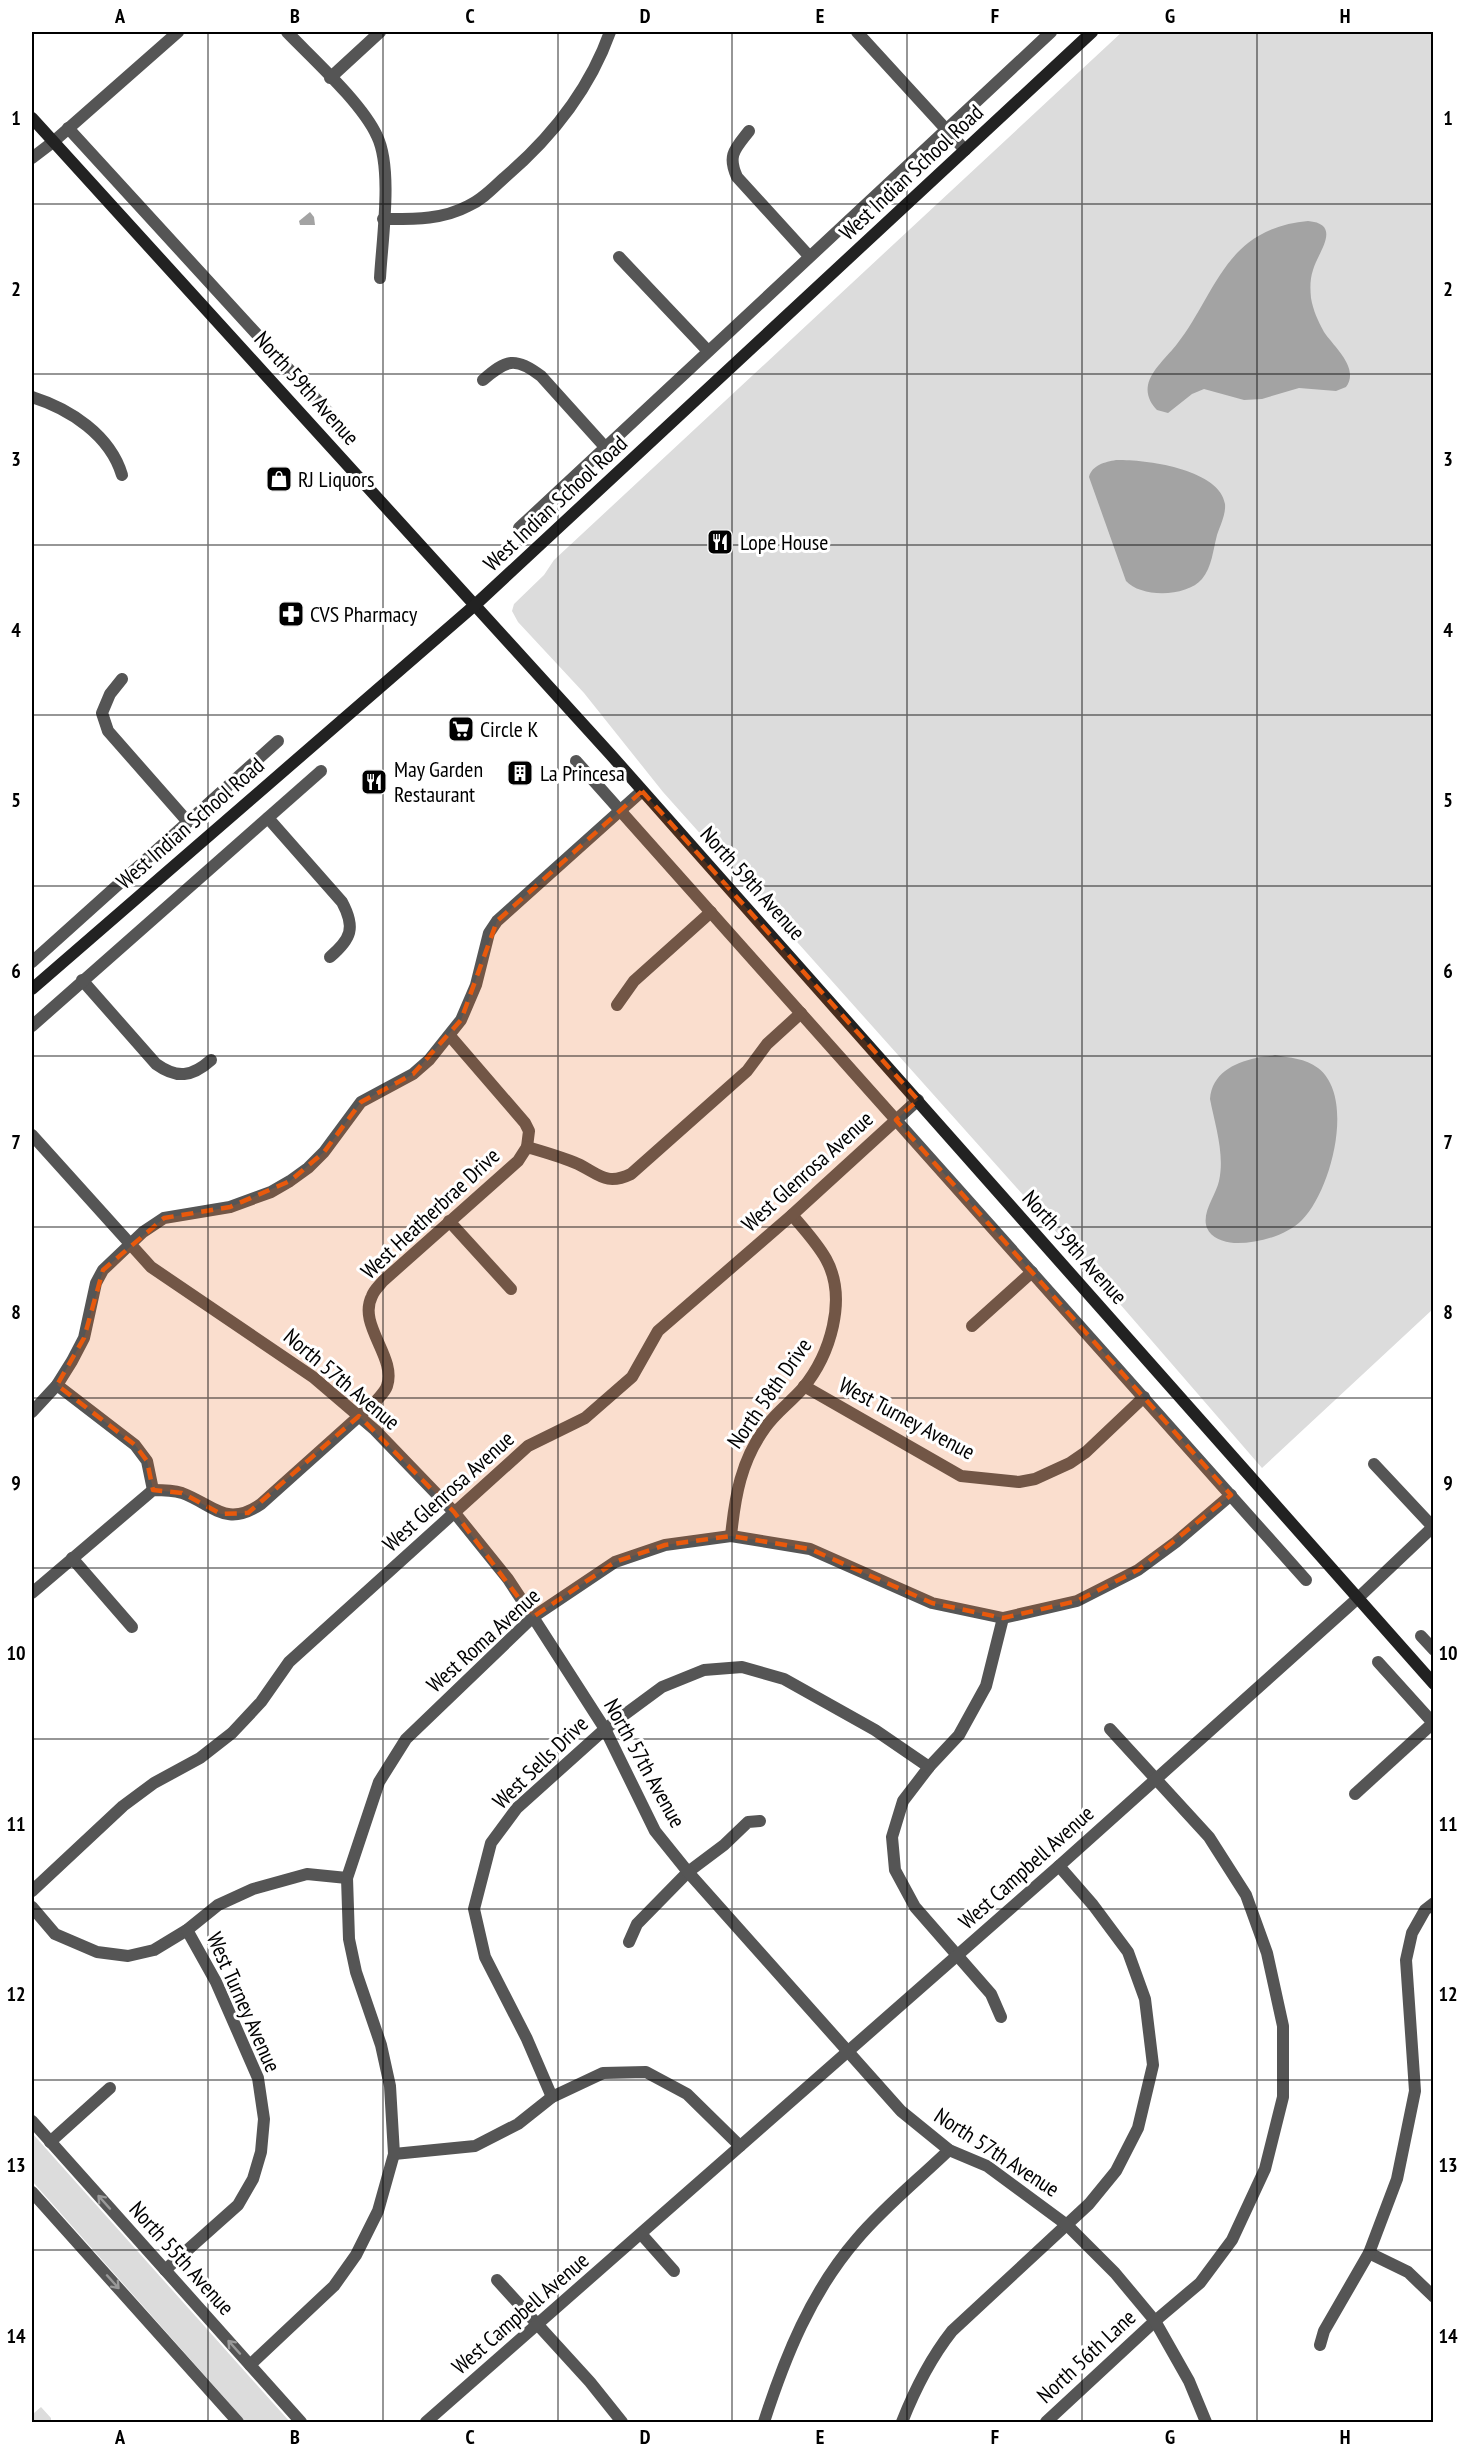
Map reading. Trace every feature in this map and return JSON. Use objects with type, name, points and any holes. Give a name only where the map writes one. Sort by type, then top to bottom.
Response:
[{"type":"main road","name":"West Indian School Road","points":[[32,989],[475,605],[1092,32]]},
{"type":"main road","name":"North 59th Avenue","points":[[32,118],[642,791],[1434,1684]]},
{"type":"street","points":[[32,158],[178,32]]},
{"type":"street","points":[[287,32],[366,116],[377,136],[384,161],[380,278]]},
{"type":"street","points":[[330,78],[380,32]]},
{"type":"street","points":[[383,219],[422,219],[444,215],[468,207],[486,194],[557,127],[589,79],[610,32]]},
{"type":"street","points":[[857,32],[965,150]]},
{"type":"street","name":"West Indian School Road","points":[[519,528],[1051,32]]},
{"type":"street","name":"North 59th Avenue","points":[[68,128],[328,412]]},
{"type":"street","points":[[749,130],[732,155],[731,165],[737,177],[809,256]]},
{"type":"street","points":[[619,257],[708,351]]},
{"type":"street","points":[[483,380],[501,364],[519,363],[529,367],[541,376],[605,447]]},
{"type":"street","points":[[32,397],[65,409],[81,421],[113,453],[122,475]]},
{"type":"street","points":[[122,679],[110,694],[102,712],[108,731],[188,822]]},
{"type":"street","name":"West Indian School Road","points":[[34,955],[278,741]]},
{"type":"street","points":[[576,761],[1306,1580]]},
{"type":"street","points":[[32,1026],[321,771]]},
{"type":"street","points":[[32,1412],[57,1385],[84,1338],[100,1277],[113,1259],[164,1218],[230,1207],[272,1192],[308,1168],[324,1152],[361,1102],[413,1074],[450,1036],[461,1020],[476,986],[489,933],[497,921],[642,791]]},
{"type":"street","points":[[268,818],[342,902],[348,912],[351,921],[347,942],[330,957]]},
{"type":"street","points":[[617,1005],[634,981],[711,912]]},
{"type":"street","points":[[82,980],[156,1064],[164,1070],[184,1075],[198,1072],[211,1060]]},
{"type":"street","name":"West Heatherbrae Drive","points":[[153,1490],[182,1493],[221,1514],[235,1516],[248,1513],[376,1401],[388,1383],[388,1367],[370,1317],[371,1297],[383,1281],[518,1161],[527,1147],[580,1165],[601,1178],[622,1178],[631,1174],[747,1071],[766,1044],[801,1013]]},
{"type":"street","points":[[450,1036],[525,1122],[529,1131],[527,1147]]},
{"type":"street","name":"West Glenrosa Avenue","points":[[32,1891],[123,1806],[154,1783],[200,1758],[232,1733],[261,1702],[289,1662],[528,1446],[585,1418],[632,1377],[658,1331],[792,1215],[918,1101]]},
{"type":"street","name":"North 57th Avenue","points":[[32,1135],[129,1244],[160,1275],[313,1377],[359,1416],[454,1512],[508,1579],[533,1617],[605,1729],[655,1831],[688,1872],[901,2111],[950,2150],[987,2166],[1067,2225],[1116,2273],[1155,2321],[1189,2380],[1206,2422]]},
{"type":"street","name":"North 58th Drive","points":[[731,1536],[735,1495],[744,1465],[765,1427],[804,1386],[830,1343],[835,1303],[834,1283],[827,1261],[792,1215]]},
{"type":"street","points":[[449,1221],[511,1289]]},
{"type":"street","points":[[972,1326],[1032,1272]]},
{"type":"street","points":[[32,1593],[153,1490],[147,1461],[135,1445],[57,1385]]},
{"type":"street","name":"West Turney Avenue","points":[[804,1386],[961,1476],[1019,1482],[1035,1479],[1070,1463],[1086,1452],[1144,1397]]},
{"type":"street","points":[[1374,1464],[1433,1527]]},
{"type":"street","name":"West Roma Avenue","points":[[250,2365],[334,2286],[351,2263],[378,2211],[394,2154],[390,2086],[381,2045],[356,1972],[349,1939],[346,1878],[379,1782],[406,1739],[533,1617],[615,1562],[665,1545],[731,1536],[810,1549],[932,1603],[1003,1618],[1077,1601],[1138,1570],[1176,1542],[1231,1495]]},
{"type":"street","name":"West Campbell Avenue","points":[[426,2422],[642,2235],[846,2051],[1059,1866],[1358,1598],[1433,1527]]},
{"type":"street","points":[[72,1558],[132,1627]]},
{"type":"street","points":[[1001,2017],[991,1994],[915,1907],[895,1870],[892,1837],[903,1801],[928,1767],[959,1735],[986,1686],[1003,1618]]},
{"type":"street","points":[[1421,1636],[1434,1650]]},
{"type":"street","points":[[1355,1794],[1433,1724],[1378,1662]]},
{"type":"street","name":"West Sells Drive","points":[[552,2097],[527,2038],[486,1957],[474,1910],[490,1843],[517,1808],[605,1729],[662,1686],[704,1670],[742,1666],[784,1679],[875,1730],[928,1767]]},
{"type":"street","name":"North 56th Lane","points":[[1046,2422],[1155,2321],[1200,2283],[1232,2240],[1265,2169],[1283,2097],[1283,2026],[1267,1953],[1246,1895],[1209,1837],[1110,1729]]},
{"type":"street","points":[[629,1942],[638,1924],[688,1872],[724,1845],[748,1822],[760,1821]]},
{"type":"street","points":[[902,2422],[937,2349],[952,2331],[1089,2204],[1116,2171],[1138,2128],[1153,2065],[1145,1999],[1128,1952],[1093,1905],[1059,1866]]},
{"type":"street","points":[[32,1907],[55,1934],[97,1952],[128,1956],[154,1950],[188,1930],[218,1905],[253,1889],[307,1874],[346,1878]]},
{"type":"street","points":[[1320,2345],[1324,2331],[1369,2253],[1397,2179],[1415,2091],[1406,1960],[1413,1933],[1425,1910],[1434,1903]]},
{"type":"street","name":"West Turney Avenue","points":[[165,2270],[238,2205],[253,2179],[261,2152],[264,2119],[258,2079],[216,1982],[188,1930]]},
{"type":"street","points":[[394,2154],[475,2145],[518,2124],[552,2097],[603,2073],[646,2072],[687,2094],[740,2146]]},
{"type":"street","points":[[50,2142],[110,2088]]},
{"type":"street","name":"North 55th Avenue","points":[[32,2121],[301,2422]]},
{"type":"street","points":[[764,2422],[783,2365],[812,2303],[856,2240],[950,2150]]},
{"type":"street","points":[[32,2192],[238,2422]]},
{"type":"street","points":[[642,2235],[674,2271]]},
{"type":"street","points":[[1369,2253],[1408,2272],[1434,2297]]},
{"type":"street","points":[[497,2280],[622,2422]]},
{"type":"highlighted area","points":[[642,791],[918,1100],[896,1120],[1231,1495],[1138,1570],[1077,1601],[1003,1618],[932,1603],[810,1549],[731,1536],[665,1545],[615,1562],[533,1617],[454,1512],[359,1416],[248,1513],[221,1514],[182,1493],[153,1490],[147,1461],[135,1445],[57,1385],[84,1338],[103,1270],[164,1218],[230,1207],[290,1181],[324,1152],[361,1102],[413,1074],[461,1020],[497,921]]},
{"type":"shaded area","points":[[1122,32],[1433,32],[1433,1309],[1262,1468],[1100,1281],[663,792],[584,693],[518,622],[512,611],[514,604],[544,575],[554,560]]},
{"type":"shaded area","points":[[310,212],[314,217],[315,225],[300,225],[299,221]]},
{"type":"shaded area","points":[[1308,221],[1324,227],[1326,233],[1326,240],[1312,273],[1311,298],[1324,332],[1348,365],[1350,372],[1346,387],[1336,391],[1299,388],[1262,399],[1244,400],[1204,389],[1192,394],[1168,413],[1157,410],[1148,396],[1150,379],[1186,332],[1227,265],[1248,243],[1269,230]]},
{"type":"shaded area","points":[[1116,460],[1161,464],[1196,474],[1210,482],[1220,492],[1225,504],[1224,516],[1208,569],[1195,585],[1175,592],[1153,593],[1133,587],[1126,581],[1089,477],[1096,467]]},
{"type":"shaded area","points":[[1275,1055],[1308,1062],[1318,1068],[1329,1082],[1336,1100],[1337,1121],[1330,1167],[1313,1206],[1295,1226],[1279,1235],[1261,1240],[1243,1243],[1226,1242],[1212,1234],[1206,1222],[1207,1210],[1221,1171],[1219,1140],[1210,1099],[1212,1090],[1219,1076],[1239,1063]]},
{"type":"shaded area","points":[[32,2133],[290,2422],[246,2422],[32,2181]]},
{"type":"shaded area","points":[[41,2407],[51,2418],[51,2422],[32,2422],[32,2411],[34,2413]]},
{"type":"place","name":"RJ Liquors","points":[[279,479]]},
{"type":"place","name":"Lope House","points":[[720,542]]},
{"type":"place","name":"CVS Pharmacy","points":[[291,614]]},
{"type":"place","name":"Circle K","points":[[461,729]]},
{"type":"place","name":"La Princesa","points":[[520,773]]},
{"type":"place","name":"May Garden Restaurant","points":[[374,782]]}]
